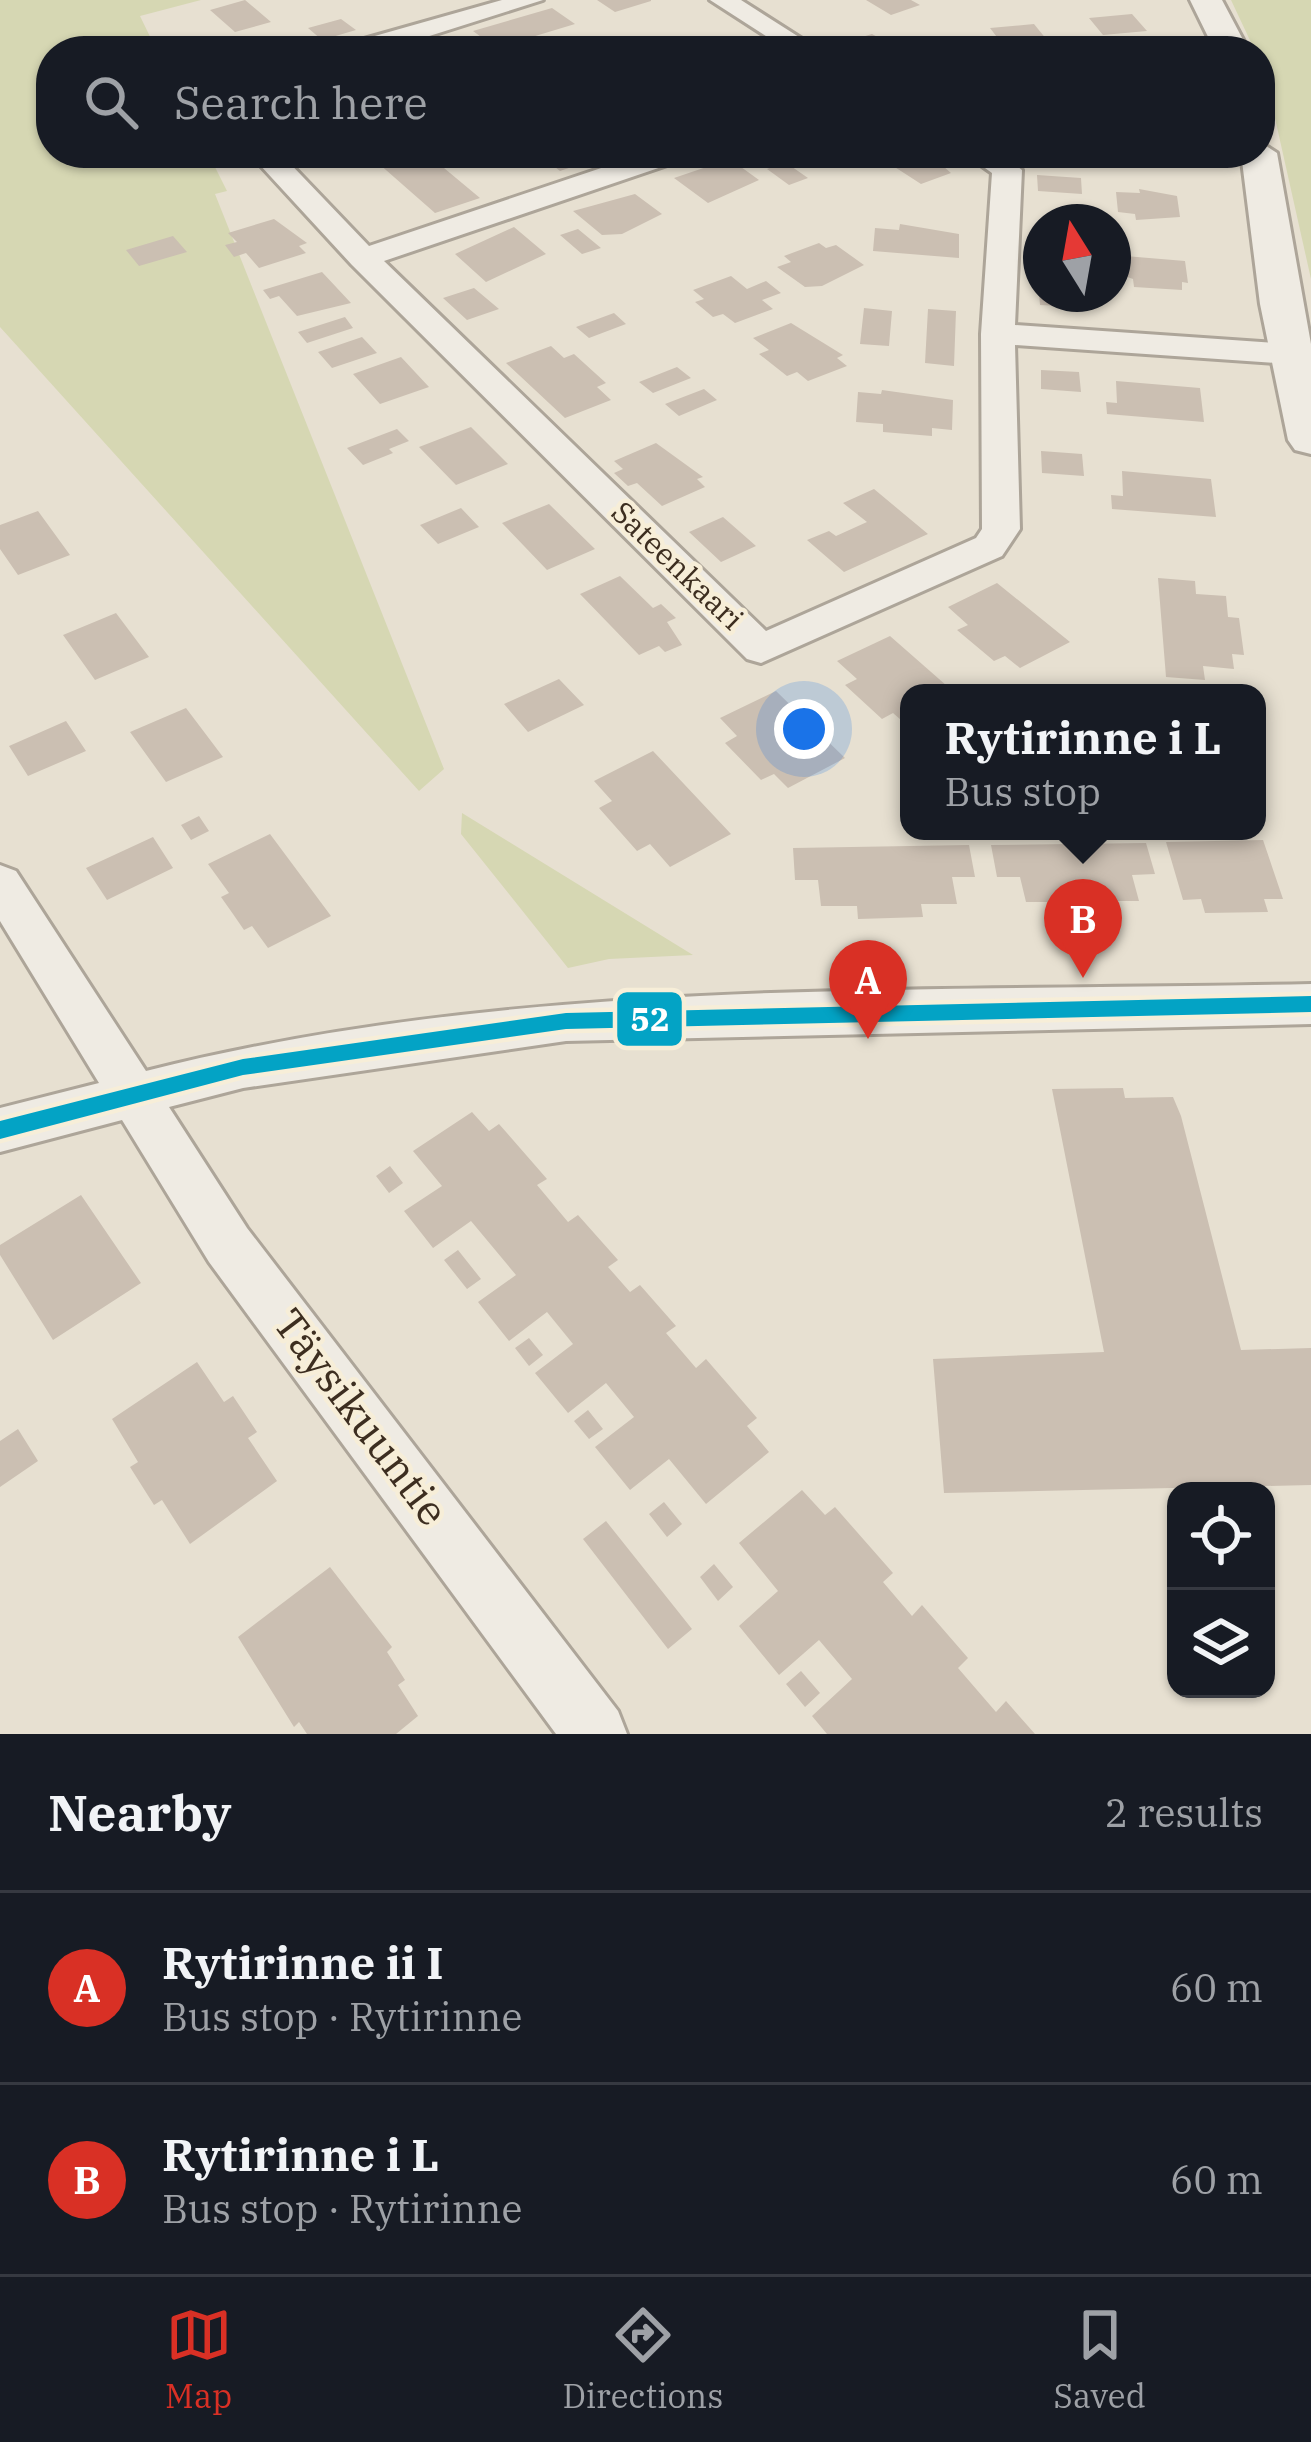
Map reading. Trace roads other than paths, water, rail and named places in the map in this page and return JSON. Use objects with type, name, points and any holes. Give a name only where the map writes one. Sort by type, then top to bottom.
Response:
[{"type":"street","points":[[405,36],[530,0]]},
{"type":"street","points":[[723,0],[783,36]]},
{"type":"street","points":[[1206,0],[1224,36]]},
{"type":"street","name":"Sateenkaari","points":[[278,168],[363,259],[761,649],[989,548],[1000,529],[998,334],[1004,168]]},
{"type":"street","points":[[363,259],[631,168]]},
{"type":"street","points":[[1263,168],[1296,305],[1291,353],[1311,440]]},
{"type":"street","points":[[998,334],[1291,353]]},
{"type":"street","name":"Täysikuuntie","points":[[0,883],[228,1245],[595,1734]]},
{"type":"street","points":[[0,1130],[243,1067],[470,1030],[566,1021],[1311,1004]]},
{"type":"place","name":"Rytirinne i L","points":[[1083,978]]},
{"type":"place","name":"Rytirinne ii I","points":[[868,1039]]}]
